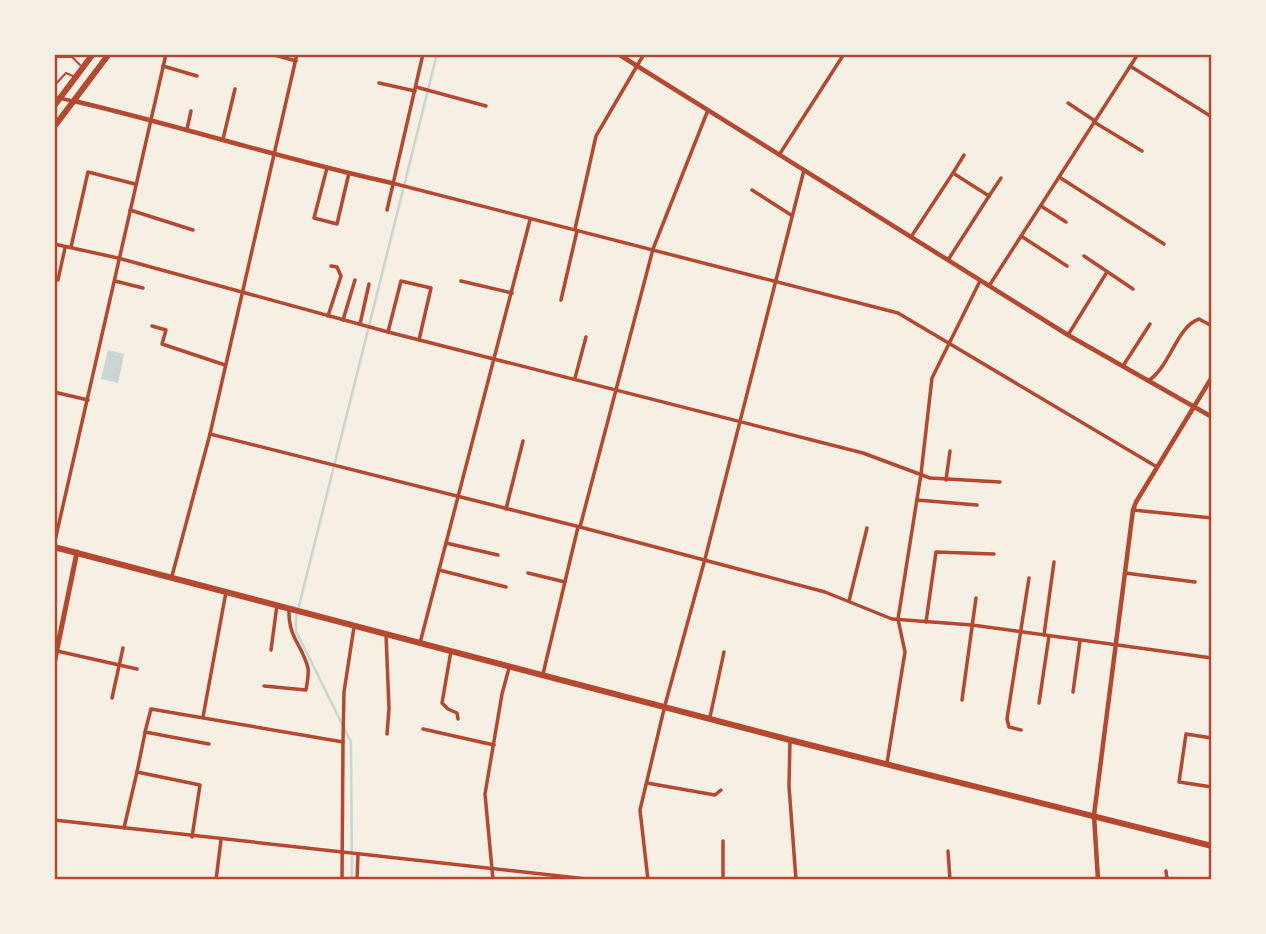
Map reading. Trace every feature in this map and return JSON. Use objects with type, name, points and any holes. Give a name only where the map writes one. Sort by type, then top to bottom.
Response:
[{"type":"highway","points":[[54,106],[57,97],[93,54]]},
{"type":"highway","points":[[54,128],[109,54]]},
{"type":"highway","points":[[54,546],[790,740],[1094,814],[1212,846]]},
{"type":"main road","points":[[54,664],[77,552]]},
{"type":"street","points":[[54,546],[166,54]]},
{"type":"street","points":[[271,54],[296,61]]},
{"type":"street","points":[[172,577],[210,435],[297,54]]},
{"type":"street","points":[[387,210],[424,54]]},
{"type":"street","points":[[618,54],[1068,335],[1212,417]]},
{"type":"street","points":[[561,300],[596,136],[644,54]]},
{"type":"street","points":[[779,155],[844,54]]},
{"type":"street","points":[[989,286],[1138,54]]},
{"type":"street","points":[[163,66],[197,75]]},
{"type":"street","points":[[1130,66],[1212,117]]},
{"type":"street","points":[[379,83],[432,91],[486,106]]},
{"type":"street","points":[[222,141],[235,89]]},
{"type":"street","points":[[57,97],[898,313],[1157,467]]},
{"type":"street","points":[[1068,103],[1142,151]]},
{"type":"street","points":[[543,674],[653,249],[708,110]]},
{"type":"street","points":[[186,131],[191,111]]},
{"type":"street","points":[[911,237],[964,155]]},
{"type":"street","points":[[327,168],[314,218],[337,224],[349,173]]},
{"type":"street","points":[[648,880],[640,810],[804,170]]},
{"type":"street","points":[[54,279],[58,279],[88,172],[135,184]]},
{"type":"street","points":[[953,173],[989,196]]},
{"type":"street","points":[[1059,177],[1164,244]]},
{"type":"street","points":[[947,260],[1001,178]]},
{"type":"street","points":[[752,190],[791,215]]},
{"type":"street","points":[[1041,206],[1066,222]]},
{"type":"street","points":[[130,210],[193,230]]},
{"type":"street","points":[[420,643],[530,220]]},
{"type":"street","points":[[1021,236],[1067,266]]},
{"type":"street","points":[[54,244],[118,258],[387,332],[863,453],[921,474],[946,480],[1000,482]]},
{"type":"street","points":[[1084,256],[1133,289]]},
{"type":"street","points":[[328,316],[341,276],[337,267],[331,266]]},
{"type":"street","points":[[1068,335],[1107,272]]},
{"type":"street","points":[[344,320],[355,280]]},
{"type":"street","points":[[115,281],[143,288]]},
{"type":"street","points":[[387,332],[401,281],[431,288],[419,340]]},
{"type":"street","points":[[461,281],[512,293]]},
{"type":"street","points":[[887,763],[905,652],[898,619],[921,474],[932,378],[981,281]]},
{"type":"street","points":[[360,324],[369,284]]},
{"type":"street","points":[[1148,381],[1158,375],[1189,325],[1199,319],[1212,326]]},
{"type":"street","points":[[1123,366],[1150,324]]},
{"type":"street","points":[[152,326],[166,330],[162,344],[225,365]]},
{"type":"street","points":[[575,378],[586,337]]},
{"type":"street","points":[[1098,880],[1094,814],[1133,510],[1212,377]]},
{"type":"street","points":[[54,392],[88,400]]},
{"type":"street","points":[[210,435],[705,559],[825,592],[892,619],[972,625],[1212,657]]},
{"type":"street","points":[[506,509],[523,441]]},
{"type":"street","points":[[946,480],[950,451]]},
{"type":"street","points":[[917,500],[977,505]]},
{"type":"street","points":[[1133,510],[1212,518]]},
{"type":"street","points":[[849,601],[867,528]]},
{"type":"street","points":[[446,543],[498,555]]},
{"type":"street","points":[[926,622],[936,552],[994,554]]},
{"type":"street","points":[[1039,703],[1054,562]]},
{"type":"street","points":[[439,570],[506,587]]},
{"type":"street","points":[[528,573],[565,582]]},
{"type":"street","points":[[1125,573],[1195,582]]},
{"type":"street","points":[[1021,730],[1009,727],[1007,723],[1029,578]]},
{"type":"street","points":[[203,717],[226,592]]},
{"type":"street","points":[[962,699],[976,598]]},
{"type":"street","points":[[271,650],[277,606]]},
{"type":"street","points":[[264,686],[306,690],[308,669],[289,624],[292,609]]},
{"type":"street","points":[[342,880],[342,711],[354,626]]},
{"type":"street","points":[[386,634],[389,709],[387,734]]},
{"type":"street","points":[[1073,692],[1080,641]]},
{"type":"street","points":[[112,698],[123,648]]},
{"type":"street","points":[[57,651],[137,669]]},
{"type":"street","points":[[451,651],[442,703],[457,713],[458,719]]},
{"type":"street","points":[[710,717],[724,652]]},
{"type":"street","points":[[493,880],[485,794],[502,694],[510,666]]},
{"type":"street","points":[[124,828],[150,709],[342,742]]},
{"type":"street","points":[[422,729],[494,745]]},
{"type":"street","points":[[145,733],[209,744]]},
{"type":"street","points":[[1212,738],[1185,734],[1180,782],[1212,788]]},
{"type":"street","points":[[790,740],[789,786],[796,880]]},
{"type":"street","points":[[137,772],[201,785],[192,837]]},
{"type":"street","points":[[647,783],[715,795],[721,790]]},
{"type":"street","points":[[54,820],[596,880]]},
{"type":"street","points":[[216,880],[221,840]]},
{"type":"street","points":[[723,841],[723,880]]},
{"type":"street","points":[[948,851],[950,880]]},
{"type":"street","points":[[357,880],[358,854]]},
{"type":"street","points":[[1166,872],[1167,880]]},
{"type":"lane","points":[[54,57],[72,57],[83,68]]},
{"type":"lane","points":[[54,86],[66,73],[76,77]]},
{"type":"shaded area","points":[[108,350],[124,354],[118,383],[101,379]]},
{"type":"waterway","points":[[352,880],[351,742],[296,631],[296,618],[437,54]]}]
